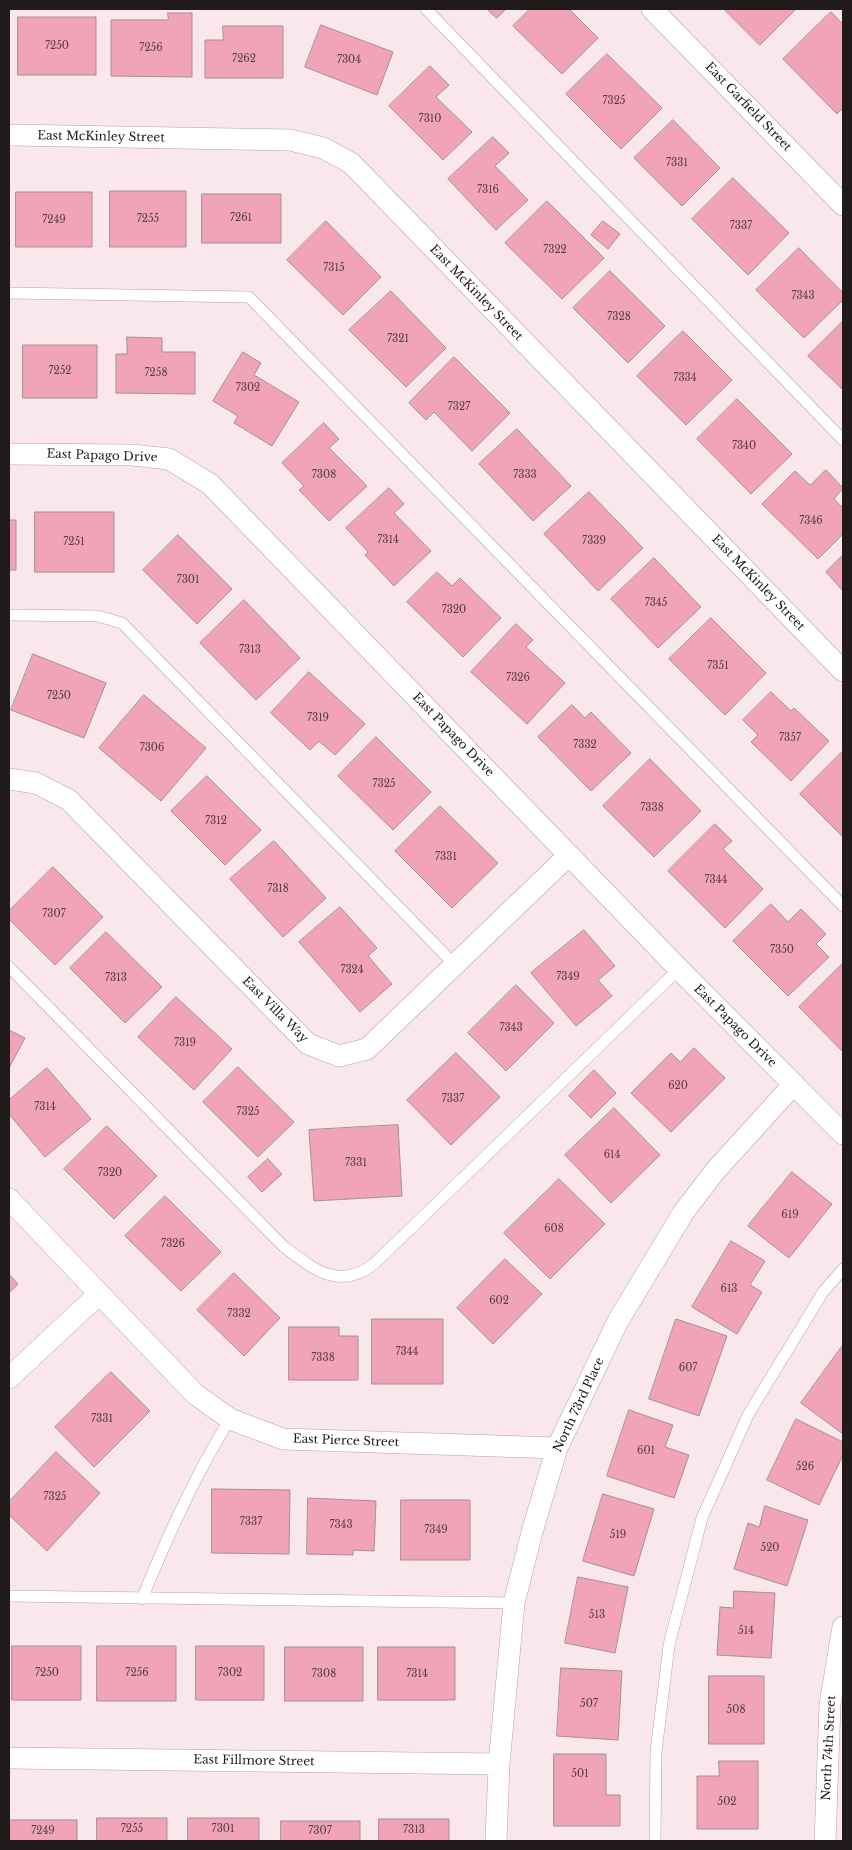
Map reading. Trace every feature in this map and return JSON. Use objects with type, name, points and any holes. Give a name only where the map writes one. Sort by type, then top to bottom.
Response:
[{"type":"street","name":"East Garfield Street","points":[[652,9],[843,205]]},
{"type":"street","name":"East McKinley Street","points":[[9,135],[290,140],[323,148],[351,163],[843,671]]},
{"type":"street","name":"East Papago Drive","points":[[9,454],[132,455],[169,459],[189,469],[210,484],[679,969],[843,1134]]},
{"type":"street","name":"East Villa Way","points":[[9,779],[36,783],[68,800],[308,1044],[339,1056],[366,1048],[569,855]]},
{"type":"street","name":"North 73rd Place","points":[[496,1841],[499,1764],[514,1603],[532,1532],[557,1448],[618,1322],[683,1213],[722,1164],[794,1084]]},
{"type":"street","name":"East Pierce Street","points":[[9,1199],[195,1394],[230,1419],[283,1439],[557,1448]]},
{"type":"street","points":[[9,1378],[99,1294]]},
{"type":"street","name":"North 74th Street","points":[[825,1841],[835,1768],[830,1704],[843,1627]]},
{"type":"street","name":"East Fillmore Street","points":[[9,1758],[499,1764]]},
{"type":"lane","points":[[426,9],[843,440]]},
{"type":"lane","points":[[9,293],[249,297],[843,906]]},
{"type":"lane","points":[[9,615],[98,616],[122,622],[455,965]]},
{"type":"lane","points":[[9,967],[283,1246],[314,1270],[337,1276],[362,1274],[375,1263],[679,969]]},
{"type":"lane","points":[[655,1841],[656,1752],[670,1645],[702,1518],[748,1415],[822,1292],[843,1269]]},
{"type":"lane","points":[[142,1598],[157,1562],[214,1446],[230,1419]]},
{"type":"lane","points":[[9,1596],[514,1603]]},
{"type":"building","points":[[487,9],[506,9],[497,18]]},
{"type":"building","points":[[530,9],[569,9],[598,38],[562,74],[513,26]]},
{"type":"building","points":[[724,9],[796,9],[760,45]]},
{"type":"building","points":[[831,12],[843,24],[843,108],[837,114],[783,59]]},
{"type":"building","points":[[168,13],[192,13],[192,77],[111,76],[111,20],[168,20]]},
{"type":"building","points":[[18,17],[96,17],[96,75],[18,75]]},
{"type":"building","points":[[321,25],[393,52],[377,95],[305,67]]},
{"type":"building","points":[[223,26],[283,26],[283,78],[205,78],[205,40],[223,40]]},
{"type":"building","points":[[607,54],[662,108],[621,149],[566,94]]},
{"type":"building","points":[[430,66],[449,85],[436,97],[472,132],[443,160],[389,106]]},
{"type":"building","points":[[673,120],[720,168],[682,206],[634,158]]},
{"type":"building","points":[[493,137],[509,153],[495,166],[528,200],[496,230],[448,179]]},
{"type":"building","points":[[733,178],[789,233],[748,275],[692,219]]},
{"type":"building","points":[[110,191],[186,191],[186,247],[110,247]]},
{"type":"building","points":[[16,192],[92,192],[92,247],[16,247]]},
{"type":"building","points":[[202,194],[281,194],[281,243],[202,243]]},
{"type":"building","points":[[547,201],[604,258],[562,299],[505,243]]},
{"type":"building","points":[[326,221],[381,277],[343,315],[287,260]]},
{"type":"building","points":[[603,221],[620,234],[608,249],[591,235]]},
{"type":"building","points":[[799,248],[843,293],[843,300],[804,338],[756,290]]},
{"type":"building","points":[[610,271],[665,326],[628,363],[573,308]]},
{"type":"building","points":[[391,291],[446,348],[406,387],[349,330]]},
{"type":"building","points":[[843,321],[843,390],[808,356]]},
{"type":"building","points":[[683,331],[732,380],[686,425],[637,376]]},
{"type":"building","points":[[127,337],[162,338],[162,352],[195,352],[195,394],[116,393],[116,354],[127,354]]},
{"type":"building","points":[[23,345],[97,345],[97,398],[23,398]]},
{"type":"building","points":[[243,352],[261,363],[254,375],[299,402],[272,446],[234,423],[238,416],[213,401]]},
{"type":"building","points":[[454,357],[510,413],[472,451],[434,412],[426,420],[409,403]]},
{"type":"building","points":[[737,399],[792,454],[751,494],[697,439]]},
{"type":"building","points":[[324,423],[339,439],[329,448],[367,486],[329,521],[299,490],[304,486],[282,463]]},
{"type":"building","points":[[517,429],[571,486],[533,521],[479,464]]},
{"type":"building","points":[[826,470],[843,488],[834,499],[843,508],[843,534],[818,559],[762,504],[795,471],[810,485]]},
{"type":"building","points":[[389,488],[404,504],[394,513],[431,551],[394,586],[365,555],[368,552],[346,528]]},
{"type":"building","points":[[589,492],[643,548],[598,591],[544,534]]},
{"type":"building","points":[[35,512],[114,512],[114,572],[35,572]]},
{"type":"building","points":[[9,520],[16,520],[16,570],[9,570]]},
{"type":"building","points":[[178,535],[232,589],[197,624],[143,570]]},
{"type":"building","points":[[843,555],[843,591],[826,572]]},
{"type":"building","points":[[654,558],[701,607],[658,648],[611,599]]},
{"type":"building","points":[[437,572],[452,586],[460,578],[501,618],[463,657],[407,602]]},
{"type":"building","points":[[244,600],[300,658],[256,700],[200,643]]},
{"type":"building","points":[[711,618],[766,673],[725,715],[669,659]]},
{"type":"building","points":[[516,624],[533,640],[526,647],[565,683],[527,724],[471,672]]},
{"type":"building","points":[[33,654],[106,683],[84,738],[11,710]]},
{"type":"building","points":[[309,672],[365,724],[335,755],[319,741],[310,750],[271,713]]},
{"type":"building","points":[[771,692],[791,711],[794,708],[829,741],[791,781],[751,742],[758,735],[743,720]]},
{"type":"building","points":[[144,695],[206,748],[161,801],[99,748]]},
{"type":"building","points":[[572,705],[585,718],[591,712],[631,753],[591,791],[538,737]]},
{"type":"building","points":[[376,737],[431,792],[393,830],[338,776]]},
{"type":"building","points":[[843,753],[843,837],[800,794]]},
{"type":"building","points":[[650,759],[701,811],[654,857],[603,806]]},
{"type":"building","points":[[207,776],[261,830],[225,865],[171,811]]},
{"type":"building","points":[[440,806],[498,863],[452,908],[395,851]]},
{"type":"building","points":[[715,824],[732,841],[723,849],[763,889],[725,928],[668,871]]},
{"type":"building","points":[[274,841],[326,898],[283,937],[230,879]]},
{"type":"building","points":[[53,867],[103,917],[55,965],[9,919],[9,911]]},
{"type":"building","points":[[771,904],[788,922],[801,909],[826,934],[816,944],[829,957],[788,996],[733,941]]},
{"type":"building","points":[[340,907],[377,948],[368,956],[392,984],[360,1012],[299,942]]},
{"type":"building","points":[[584,930],[615,966],[598,980],[612,996],[576,1026],[531,973]]},
{"type":"building","points":[[106,932],[162,987],[125,1023],[70,968]]},
{"type":"building","points":[[843,963],[843,1052],[799,1007]]},
{"type":"building","points":[[516,985],[554,1023],[506,1071],[468,1033]]},
{"type":"building","points":[[176,997],[232,1049],[194,1090],[138,1037]]},
{"type":"building","points":[[9,1030],[25,1038],[9,1068]]},
{"type":"building","points":[[694,1048],[725,1078],[671,1132],[631,1093],[671,1053],[680,1062]]},
{"type":"building","points":[[456,1053],[500,1097],[451,1145],[407,1100]]},
{"type":"building","points":[[238,1067],[294,1122],[258,1157],[203,1102]]},
{"type":"building","points":[[47,1068],[91,1119],[45,1157],[9,1114],[9,1100]]},
{"type":"building","points":[[594,1070],[616,1093],[591,1118],[569,1096]]},
{"type":"building","points":[[614,1108],[660,1155],[611,1203],[565,1155]]},
{"type":"building","points":[[398,1125],[402,1196],[314,1201],[309,1130]]},
{"type":"building","points":[[107,1126],[157,1176],[114,1219],[64,1169]]},
{"type":"building","points":[[268,1159],[282,1174],[262,1192],[248,1177]]},
{"type":"building","points":[[792,1172],[832,1204],[789,1258],[748,1226]]},
{"type":"building","points":[[559,1179],[605,1224],[550,1279],[504,1233]]},
{"type":"building","points":[[165,1196],[221,1252],[181,1291],[125,1236]]},
{"type":"building","points":[[731,1241],[765,1261],[750,1285],[762,1292],[737,1334],[692,1307]]},
{"type":"building","points":[[505,1259],[542,1294],[493,1344],[457,1308]]},
{"type":"building","points":[[234,1273],[280,1318],[244,1356],[197,1310]]},
{"type":"building","points":[[9,1274],[18,1284],[9,1293]]},
{"type":"building","points":[[372,1319],[443,1319],[443,1384],[372,1384]]},
{"type":"building","points":[[676,1319],[727,1336],[699,1416],[649,1399]]},
{"type":"building","points":[[289,1327],[339,1327],[339,1336],[358,1336],[358,1380],[289,1380]]},
{"type":"building","points":[[843,1345],[843,1434],[801,1403]]},
{"type":"building","points":[[111,1372],[150,1411],[94,1467],[55,1427]]},
{"type":"building","points":[[629,1410],[673,1425],[665,1447],[689,1455],[674,1498],[607,1476]]},
{"type":"building","points":[[796,1419],[843,1442],[843,1455],[819,1505],[767,1480]]},
{"type":"building","points":[[56,1452],[100,1493],[47,1551],[9,1515],[9,1502]]},
{"type":"building","points":[[212,1489],[290,1490],[289,1554],[212,1553]]},
{"type":"building","points":[[603,1494],[654,1509],[634,1576],[583,1561]]},
{"type":"building","points":[[308,1498],[376,1501],[374,1551],[353,1550],[353,1555],[307,1554]]},
{"type":"building","points":[[401,1500],[470,1500],[470,1560],[401,1560]]},
{"type":"building","points":[[765,1506],[808,1520],[787,1586],[734,1569],[748,1523],[759,1527]]},
{"type":"building","points":[[578,1577],[628,1587],[615,1653],[565,1643]]},
{"type":"building","points":[[734,1591],[775,1593],[771,1658],[717,1655],[720,1607],[733,1608]]},
{"type":"building","points":[[12,1646],[81,1646],[81,1700],[12,1700]]},
{"type":"building","points":[[97,1646],[176,1646],[176,1701],[97,1701]]},
{"type":"building","points":[[196,1646],[264,1646],[264,1700],[196,1700]]},
{"type":"building","points":[[285,1647],[363,1647],[363,1701],[285,1701]]},
{"type":"building","points":[[378,1647],[455,1647],[455,1700],[378,1700]]},
{"type":"building","points":[[561,1668],[622,1671],[618,1740],[557,1736]]},
{"type":"building","points":[[709,1676],[764,1676],[764,1744],[709,1744]]},
{"type":"building","points":[[554,1754],[606,1754],[606,1795],[620,1795],[620,1826],[554,1826]]},
{"type":"building","points":[[719,1761],[758,1761],[758,1829],[697,1829],[697,1776],[719,1776]]},
{"type":"building","points":[[97,1818],[167,1818],[167,1841],[97,1841]]},
{"type":"building","points":[[188,1818],[259,1818],[259,1841],[188,1841]]},
{"type":"building","points":[[379,1819],[449,1819],[449,1841],[379,1841]]},
{"type":"building","points":[[9,1820],[77,1820],[77,1841],[9,1841]]},
{"type":"building","points":[[281,1821],[360,1821],[360,1841],[281,1841]]}]
